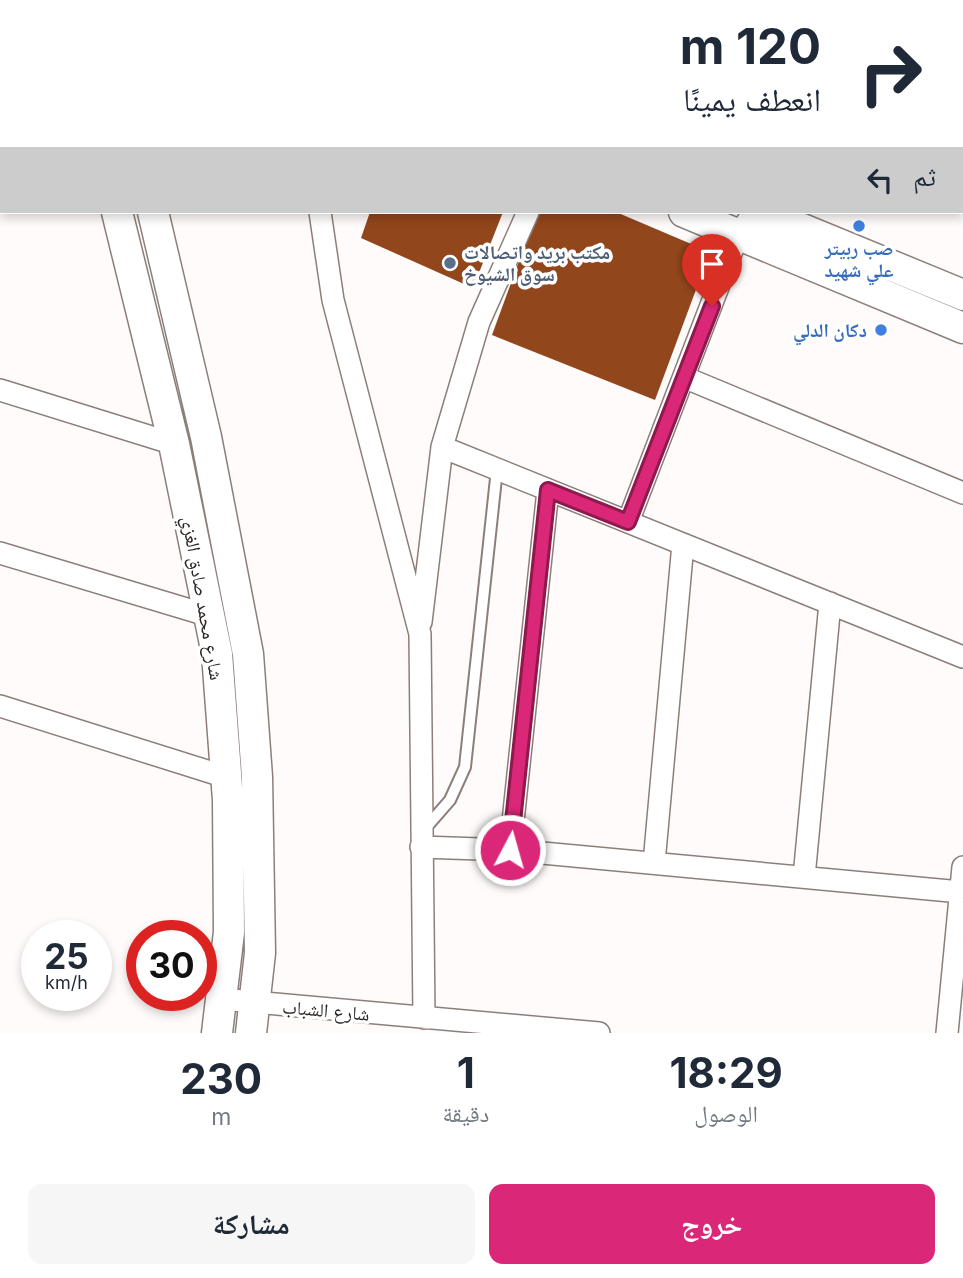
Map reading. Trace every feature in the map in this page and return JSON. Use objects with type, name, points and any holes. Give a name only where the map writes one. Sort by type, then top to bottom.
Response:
[{"type":"main road","name":"شارع محمد صادق الغزي","points":[[117,214],[174,444],[217,654],[226,777],[229,932],[217,1033]]},
{"type":"main road","name":"شارع محمد صادق الغزي","points":[[153,214],[206,437],[248,654],[257,804],[260,953],[251,1033]]},
{"type":"main road","points":[[695,214],[746,223],[963,328]]},
{"type":"main road","points":[[766,214],[963,295]]},
{"type":"street","points":[[320,214],[333,300],[383,503],[420,634]]},
{"type":"street","points":[[424,1018],[420,634],[442,447],[479,322],[527,214]]},
{"type":"street","points":[[628,522],[746,223]]},
{"type":"street","points":[[686,378],[963,493]]},
{"type":"street","points":[[0,390],[174,444]]},
{"type":"street","points":[[442,447],[963,657]]},
{"type":"street","points":[[510,850],[548,490]]},
{"type":"street","points":[[654,863],[683,544]]},
{"type":"street","points":[[0,553],[210,616]]},
{"type":"street","points":[[804,877],[830,603]]},
{"type":"street","points":[[0,706],[226,777]]},
{"type":"street","points":[[421,840],[961,892]]},
{"type":"street","points":[[947,1033],[963,867]]},
{"type":"street","name":"شارع الشباب","points":[[221,999],[599,1033]]},
{"type":"lane","points":[[421,840],[450,800],[465,767],[497,469]]},
{"type":"building","name":"مكتب بريد واتصالات سوق الشيوخ","points":[[369,214],[502,214],[473,288],[361,238]]},
{"type":"building","points":[[536,214],[621,214],[710,252],[655,400],[492,335]]},
{"type":"place","name":"صب ربيتر علي شهيد","points":[[859,226]]},
{"type":"place","name":"مكتب بريد واتصالات سوق الشيوخ","points":[[450,263]]},
{"type":"place","name":"دكان الدلي","points":[[881,330]]},
{"type":"route","points":[[510,850],[548,490],[628,522],[712,306]]}]
